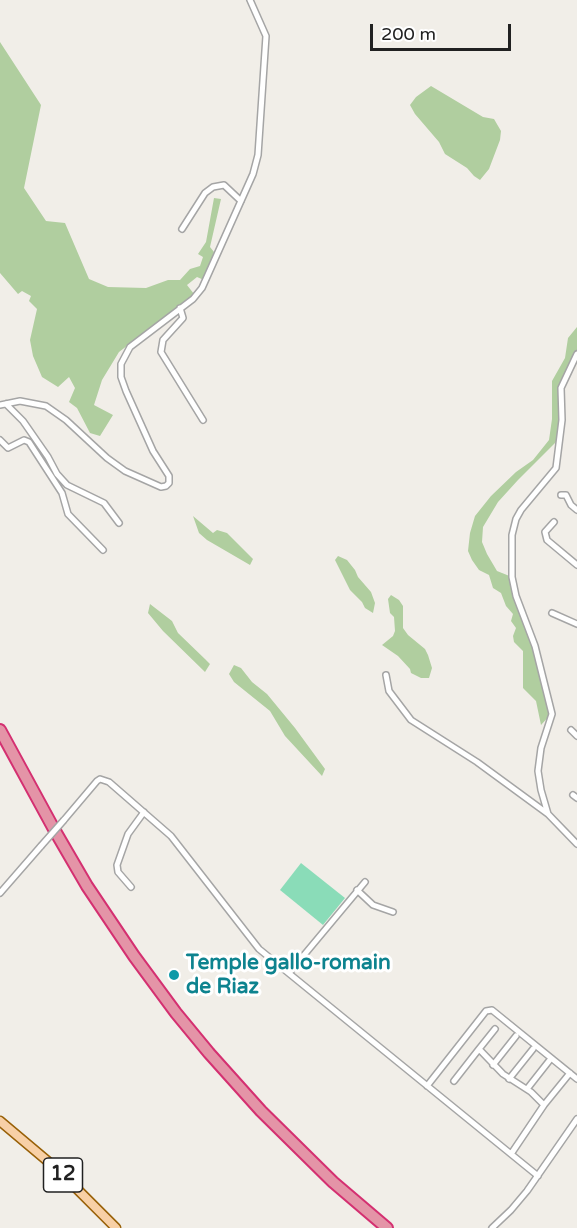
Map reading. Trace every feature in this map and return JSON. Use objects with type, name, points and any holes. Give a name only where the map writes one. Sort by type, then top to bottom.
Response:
[{"type":"highway","points":[[0,730],[87,886],[176,1013],[261,1111],[333,1182],[387,1228]]},
{"type":"highway","points":[[0,744],[81,889],[129,960],[171,1016],[203,1057],[256,1116],[322,1181],[377,1228]]},
{"type":"main road","name":"12","points":[[3,1124],[57,1169],[116,1228]]},
{"type":"street","points":[[3,405],[26,402],[46,406],[66,420],[120,467],[153,484],[166,486],[170,481],[149,444],[123,384],[121,368],[123,357],[130,347],[196,295],[205,284],[253,174],[258,155],[266,36],[250,0]]},
{"type":"street","points":[[182,229],[203,196],[213,187],[224,185],[241,201]]},
{"type":"street","points":[[180,308],[183,318],[163,340],[161,352],[203,420]]},
{"type":"street","points":[[548,814],[538,771],[541,748],[552,714],[535,646],[516,596],[512,535],[521,510],[556,468],[562,420],[561,388],[577,354]]},
{"type":"street","points":[[3,405],[23,421],[57,474],[67,484],[104,503],[119,523]]},
{"type":"street","points":[[0,440],[4,447],[8,448],[24,440],[29,442],[62,493],[68,514],[103,550]]},
{"type":"street","points":[[561,495],[566,495],[577,510]]},
{"type":"street","points":[[554,522],[546,530],[547,540],[577,565]]},
{"type":"street","points":[[552,613],[577,624]]},
{"type":"street","points":[[386,675],[389,692],[411,720],[477,762],[548,814],[577,844]]},
{"type":"street","points":[[571,730],[577,736]]},
{"type":"street","points":[[0,894],[100,779],[109,782],[171,836],[259,949],[538,1176]]},
{"type":"street","points":[[131,887],[118,872],[117,865],[128,834],[144,812]]},
{"type":"street","points":[[289,973],[365,882]]},
{"type":"street","points":[[357,890],[373,905],[393,912]]},
{"type":"street","points":[[427,1086],[486,1011],[492,1010],[577,1079]]},
{"type":"street","points":[[454,1081],[495,1029]]},
{"type":"street","points":[[493,1065],[516,1036]]},
{"type":"street","points":[[509,1079],[533,1049]]},
{"type":"street","points":[[479,1050],[509,1079],[527,1089],[544,1105]]},
{"type":"street","points":[[527,1089],[549,1061]]},
{"type":"street","points":[[511,1154],[544,1105],[570,1073]]},
{"type":"street","points":[[492,1228],[511,1210],[538,1176],[577,1119]]},
{"type":"green space","points":[[0,42],[41,105],[24,188],[46,221],[65,223],[89,279],[108,287],[146,288],[168,280],[180,280],[190,269],[200,266],[203,257],[198,254],[206,242],[214,198],[221,199],[210,247],[214,252],[204,280],[197,277],[187,285],[194,294],[119,352],[102,380],[94,405],[113,415],[100,436],[90,433],[77,408],[69,402],[75,388],[69,377],[58,387],[42,377],[33,356],[30,340],[37,309],[29,301],[31,296],[22,291],[18,294],[0,273]]},
{"type":"green space","points":[[431,86],[483,117],[494,119],[501,131],[489,169],[480,180],[467,168],[445,154],[439,142],[410,105],[416,97]]},
{"type":"green space","points":[[577,327],[577,354],[561,388],[561,437],[498,502],[483,527],[482,542],[487,554],[497,571],[512,577],[534,644],[552,713],[541,725],[536,701],[523,688],[523,651],[514,642],[513,636],[516,628],[511,621],[513,614],[506,606],[501,593],[493,588],[489,575],[479,570],[468,551],[475,516],[491,496],[516,472],[533,460],[549,440],[552,419],[552,381],[565,358],[568,338]]},
{"type":"green space","points":[[193,516],[213,533],[217,530],[227,533],[253,559],[250,565],[207,540],[199,533]]},
{"type":"green space","points":[[338,556],[347,560],[371,592],[375,603],[373,613],[365,608],[350,590],[335,560]]},
{"type":"green space","points":[[391,595],[403,606],[403,628],[425,649],[428,655],[432,668],[429,678],[421,678],[411,673],[398,656],[382,645],[393,636],[395,631],[394,617],[390,613],[388,599]]},
{"type":"green space","points":[[150,604],[172,621],[178,633],[210,664],[205,672],[148,613]]},
{"type":"green space","points":[[234,665],[241,668],[252,682],[267,694],[295,728],[325,769],[322,776],[285,736],[270,711],[234,682],[229,674]]},
{"type":"green space","points":[[301,863],[345,898],[323,925],[280,890]]},
{"type":"place","name":"Temple gallo-romain de Riaz","points":[[174,975]]}]
